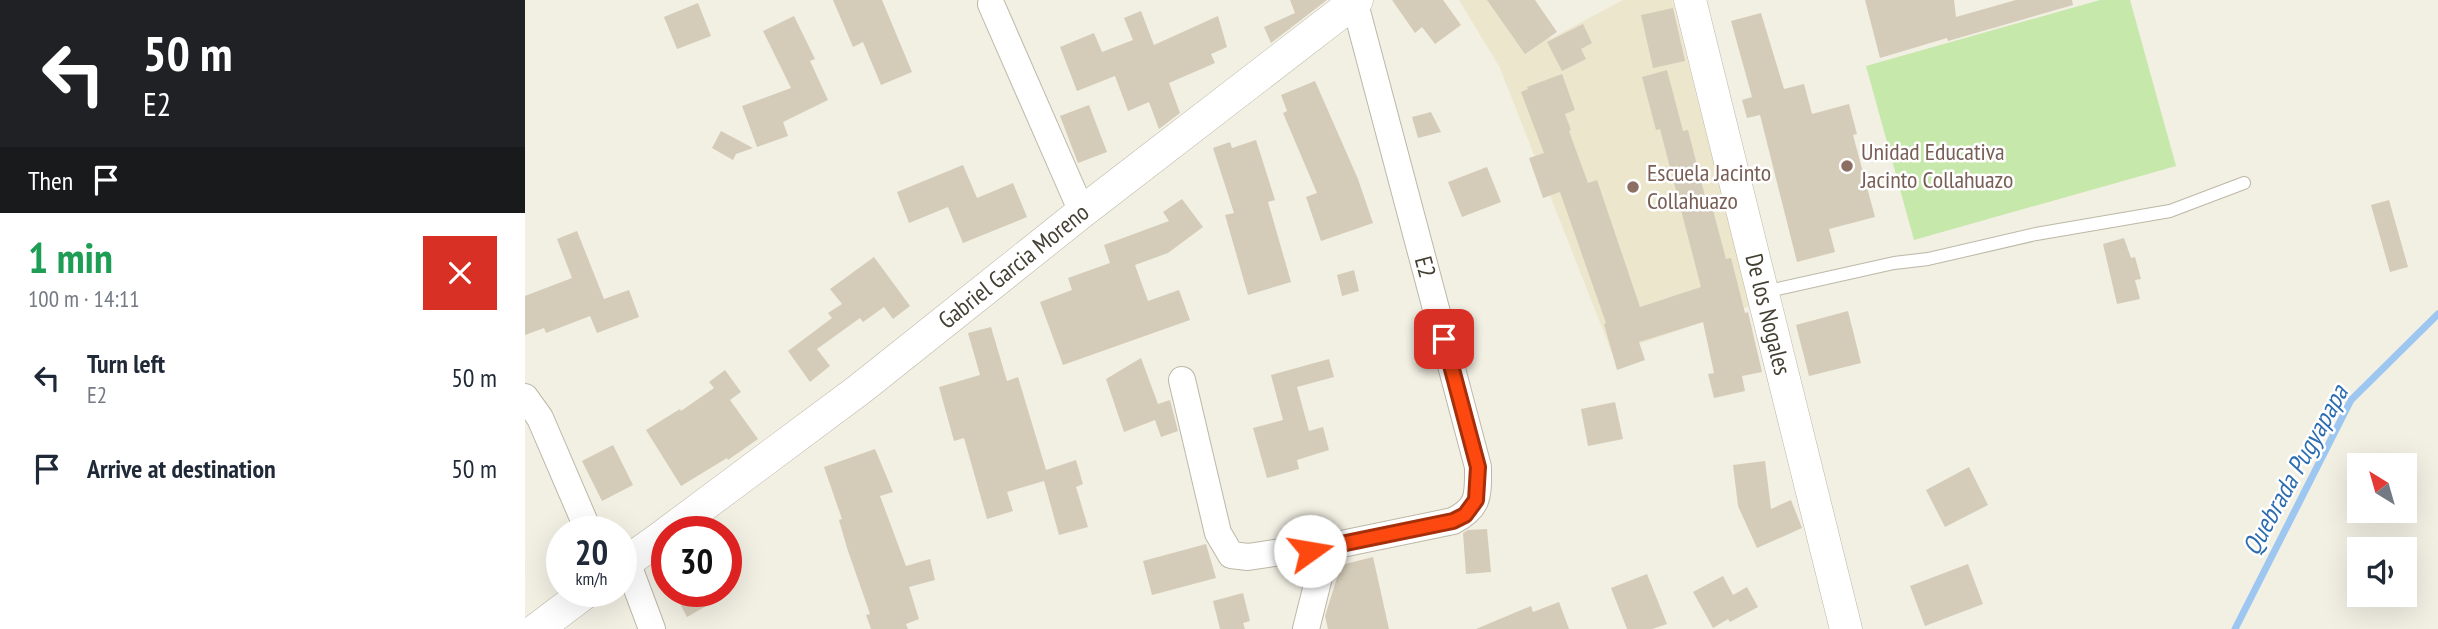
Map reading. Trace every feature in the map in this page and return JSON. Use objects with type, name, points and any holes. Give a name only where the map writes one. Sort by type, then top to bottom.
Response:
[{"type":"street","name":"De los Nogales","points":[[1690,0],[1846,629]]},
{"type":"street","name":"Gabriel Garcia Moreno","points":[[689,516],[860,389],[1082,212],[1355,1]]},
{"type":"street","name":"E2","points":[[1325,553],[1332,546],[1453,521],[1465,515],[1472,507],[1478,491],[1478,467],[1355,1]]},
{"type":"street","points":[[991,4],[1082,212]]},
{"type":"street","points":[[1182,380],[1218,533],[1231,555],[1248,557],[1294,550],[1325,553],[1306,629]]},
{"type":"street","points":[[525,397],[540,418],[582,516]]},
{"type":"street","points":[[637,594],[652,629]]},
{"type":"street","points":[[537,629],[566,607]]},
{"type":"lane","points":[[1763,292],[2036,234],[2170,211],[2243,183]]},
{"type":"shaded area","name":"Escuela Jacinto Collahuazo","points":[[1459,0],[1525,0],[1550,39],[1623,0],[1672,0],[1750,306],[1612,353],[1500,68]]},
{"type":"green space","points":[[2100,0],[2130,0],[2176,166],[1914,240],[1866,66]]},
{"type":"building","points":[[833,0],[882,0],[912,72],[881,85],[863,42],[853,47]]},
{"type":"building","points":[[1290,0],[1327,0],[1271,43],[1264,27],[1295,13]]},
{"type":"building","points":[[1392,0],[1443,0],[1461,25],[1435,44],[1422,27],[1415,33]]},
{"type":"building","points":[[1487,0],[1535,0],[1557,32],[1525,54]]},
{"type":"building","points":[[1865,0],[1954,0],[1956,17],[2016,0],[2072,0],[2073,5],[1880,58]]},
{"type":"building","points":[[698,3],[711,36],[677,49],[664,17]]},
{"type":"building","points":[[1673,8],[1685,61],[1653,68],[1641,15]]},
{"type":"building","points":[[1141,11],[1154,45],[1218,16],[1227,47],[1211,54],[1215,63],[1169,83],[1180,113],[1159,129],[1149,102],[1128,111],[1115,76],[1077,91],[1060,47],[1094,33],[1102,52],[1133,40],[1124,18]]},
{"type":"building","points":[[1761,13],[1784,89],[1804,84],[1812,114],[1849,104],[1857,134],[1853,135],[1875,217],[1829,229],[1835,252],[1797,262],[1760,115],[1747,118],[1742,100],[1752,97],[1731,21]]},
{"type":"building","points":[[794,16],[815,59],[810,61],[828,100],[783,122],[788,136],[757,147],[742,106],[791,88],[763,31]]},
{"type":"building","points":[[1583,24],[1592,43],[1581,49],[1586,59],[1562,71],[1547,42]]},
{"type":"building","points":[[1667,70],[1683,131],[1688,130],[1705,196],[1709,195],[1726,259],[1731,258],[1745,313],[1748,312],[1762,372],[1742,376],[1745,391],[1714,398],[1708,374],[1714,373],[1703,322],[1639,342],[1645,360],[1617,370],[1604,324],[1606,323],[1560,192],[1543,198],[1529,158],[1544,153],[1521,92],[1528,89],[1527,87],[1562,74],[1575,110],[1565,114],[1571,130],[1569,131],[1588,183],[1597,180],[1640,307],[1701,287],[1660,129],[1656,130],[1642,77]]},
{"type":"building","points":[[1315,81],[1358,179],[1373,223],[1321,241],[1306,197],[1317,193],[1283,113],[1287,111],[1281,95]]},
{"type":"building","points":[[1089,105],[1107,152],[1078,163],[1060,116]]},
{"type":"building","points":[[1431,112],[1441,132],[1418,138],[1412,117]]},
{"type":"building","points":[[721,131],[753,148],[736,154],[733,160],[712,148]]},
{"type":"building","points":[[1256,140],[1275,200],[1268,202],[1291,282],[1248,295],[1225,215],[1234,213],[1213,148],[1230,142],[1232,148]]},
{"type":"building","points":[[963,165],[977,198],[1013,183],[1027,217],[963,243],[948,207],[909,223],[897,192]]},
{"type":"building","points":[[1487,167],[1501,202],[1462,217],[1448,182]]},
{"type":"building","points":[[1182,199],[1203,227],[1168,253],[1135,265],[1148,301],[1179,290],[1190,320],[1063,365],[1040,302],[1072,290],[1068,278],[1110,263],[1104,245],[1169,221],[1163,212]]},
{"type":"building","points":[[2389,200],[2408,267],[2390,272],[2371,205]]},
{"type":"building","points":[[577,231],[604,299],[629,290],[639,317],[597,333],[590,316],[546,333],[544,328],[525,335],[525,296],[572,278],[557,239]]},
{"type":"building","points":[[2124,238],[2131,258],[2135,257],[2141,279],[2135,280],[2140,299],[2117,304],[2103,244]]},
{"type":"building","points":[[874,257],[910,306],[893,319],[884,307],[863,322],[860,318],[817,349],[830,366],[810,382],[788,351],[832,318],[828,313],[842,304],[830,289]]},
{"type":"building","points":[[1354,270],[1359,291],[1342,296],[1337,275]]},
{"type":"building","points":[[1848,311],[1861,363],[1809,376],[1796,325]]},
{"type":"building","points":[[991,327],[1007,381],[1018,377],[1046,470],[1076,460],[1083,484],[1076,487],[1088,527],[1059,535],[1044,481],[1007,492],[1013,511],[987,519],[964,438],[954,441],[939,387],[980,375],[968,333]]},
{"type":"building","points":[[1141,358],[1158,404],[1170,400],[1178,431],[1161,437],[1155,420],[1124,432],[1106,379]]},
{"type":"building","points":[[1329,359],[1334,377],[1297,387],[1309,431],[1323,427],[1329,450],[1297,460],[1299,469],[1267,478],[1253,428],[1283,420],[1271,375]]},
{"type":"building","points":[[725,370],[741,392],[730,400],[758,439],[728,460],[727,458],[681,486],[646,430],[680,409],[681,411],[714,388],[709,382]]},
{"type":"building","points":[[1615,402],[1623,439],[1588,446],[1581,409]]},
{"type":"building","points":[[613,445],[633,485],[602,501],[582,461]]},
{"type":"building","points":[[875,449],[893,492],[880,496],[906,566],[930,559],[935,580],[909,587],[919,619],[906,624],[908,629],[871,629],[866,615],[870,614],[847,548],[839,520],[842,519],[824,467]]},
{"type":"building","points":[[1765,461],[1771,509],[1791,500],[1802,528],[1757,548],[1738,506],[1733,465]]},
{"type":"building","points":[[1969,467],[1988,505],[1945,527],[1926,490]]},
{"type":"building","points":[[1487,529],[1491,572],[1466,574],[1463,533],[1468,530]]},
{"type":"building","points":[[1206,544],[1216,578],[1152,595],[1143,561]]},
{"type":"building","points":[[1373,557],[1389,629],[1328,629],[1325,616],[1341,565]]},
{"type":"building","points":[[1968,564],[1983,604],[1925,626],[1910,586]]},
{"type":"building","points":[[1647,574],[1667,624],[1652,629],[1627,629],[1611,588]]},
{"type":"building","points":[[1723,576],[1733,595],[1747,587],[1758,607],[1713,628],[1693,592]]},
{"type":"building","points":[[1243,593],[1250,621],[1243,623],[1245,629],[1220,629],[1213,601]]},
{"type":"building","points":[[1559,602],[1569,629],[1476,629],[1531,606],[1533,612]]},
{"type":"building","points":[[682,607],[705,607],[687,617]]},
{"type":"waterway","name":"Quebrada Pugyapapa","points":[[2235,629],[2351,400],[2438,314]]},
{"type":"place","name":"Unidad Educativa Jacinto Collahuazo","points":[[1847,166]]},
{"type":"place","name":"Escuela Jacinto Collahuazo","points":[[1633,187]]},
{"type":"route","points":[[1310,551],[1325,553],[1332,546],[1432,527],[1453,521],[1465,515],[1472,507],[1478,491],[1478,467],[1444,339]]}]
